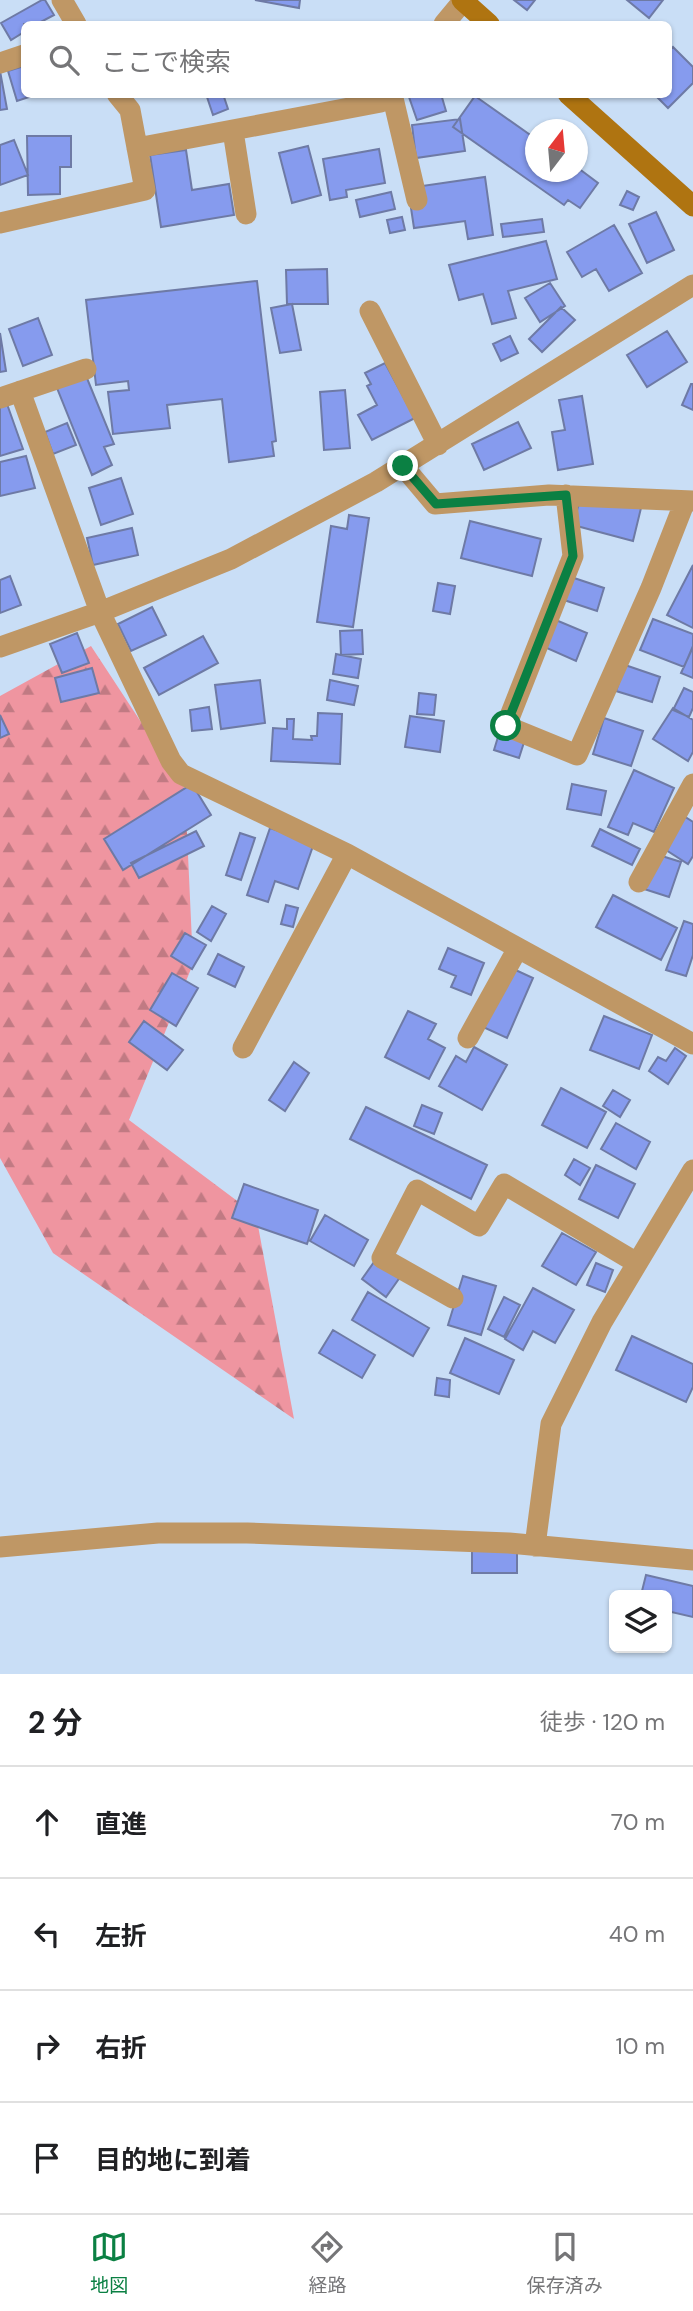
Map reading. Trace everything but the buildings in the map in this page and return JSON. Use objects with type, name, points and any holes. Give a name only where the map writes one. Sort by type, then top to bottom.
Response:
[{"type":"street","points":[[62,0],[74,21]]},
{"type":"street","points":[[446,21],[463,1],[486,21]]},
{"type":"street","points":[[0,62],[21,56]]},
{"type":"street","points":[[0,223],[145,190],[130,110],[120,98]]},
{"type":"street","points":[[137,148],[381,102],[385,98]]},
{"type":"street","points":[[390,98],[416,200]]},
{"type":"street","points":[[572,98],[693,206]]},
{"type":"street","points":[[233,131],[246,215]]},
{"type":"street","points":[[0,647],[100,612],[231,559],[403,466],[693,285]]},
{"type":"street","points":[[370,311],[438,445]]},
{"type":"street","points":[[86,369],[10,395],[100,612],[170,761],[181,774],[347,854],[693,1044]]},
{"type":"street","points":[[403,466],[436,504],[566,495],[689,501],[577,755],[506,726],[573,556],[566,495]]},
{"type":"street","points":[[639,882],[693,784]]},
{"type":"street","points":[[243,1048],[347,854]]},
{"type":"street","points":[[468,1038],[518,948]]},
{"type":"street","points":[[535,1546],[551,1424],[602,1321],[693,1170]]},
{"type":"street","points":[[453,1298],[382,1258],[417,1190],[479,1226],[504,1184],[637,1263]]},
{"type":"street","points":[[0,1547],[158,1534],[247,1533],[535,1546],[693,1560]]},
{"type":"green space","points":[[91,646],[185,789],[193,964],[129,1120],[256,1215],[294,1419],[53,1253],[0,1158],[0,696]]},
{"type":"route","points":[[403,466],[436,504],[566,495],[573,556],[506,726]]}]
